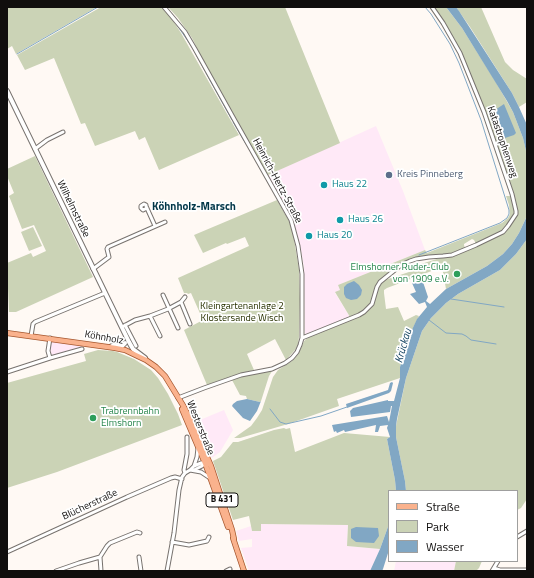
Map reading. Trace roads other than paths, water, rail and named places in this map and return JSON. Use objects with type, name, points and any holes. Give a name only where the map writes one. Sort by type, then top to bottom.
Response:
[{"type":"main road","name":"Wilhelmstraße","points":[[7,91],[104,293],[123,326],[127,342],[125,350]]},
{"type":"main road","name":"Köhnholz","points":[[7,333],[108,346],[125,350],[146,360],[156,367],[165,376],[178,398]]},
{"type":"main road","points":[[108,346],[122,346],[127,342],[146,360]]},
{"type":"main road","name":"Westerstraße","points":[[178,398],[198,447],[207,462],[210,479],[229,531],[234,540]]},
{"type":"main road","name":"Westerstraße","points":[[178,398],[191,420],[232,530],[244,571]]},
{"type":"street","name":"Heinrich-Hertz-Straße","points":[[164,7],[185,32],[291,220],[298,246],[302,274],[302,338],[297,352],[292,358],[272,369],[241,375],[178,398]]},
{"type":"street","name":"Katastrophenweg","points":[[302,338],[364,312],[372,304],[380,282],[401,265],[416,259],[452,255],[500,234],[514,217],[516,211],[512,194],[487,120],[460,54],[443,23],[432,7]]},
{"type":"street","points":[[35,150],[47,140],[63,132]]},
{"type":"street","points":[[147,208],[155,226]]},
{"type":"street","points":[[93,269],[109,257],[108,247],[165,222]]},
{"type":"street","points":[[31,336],[33,324],[35,322],[104,293]]},
{"type":"street","points":[[163,295],[168,309],[170,310],[178,328]]},
{"type":"street","points":[[136,346],[123,326],[135,320],[168,309],[185,298]]},
{"type":"street","points":[[181,302],[190,324]]},
{"type":"street","points":[[150,316],[160,336]]},
{"type":"street","points":[[50,338],[48,353],[50,358]]},
{"type":"street","points":[[7,372],[82,349]]},
{"type":"street","points":[[167,571],[174,533],[177,505],[182,479],[185,473],[187,437]]},
{"type":"street","points":[[192,469],[197,459],[198,447]]},
{"type":"street","points":[[185,473],[201,463],[207,462]]},
{"type":"street","points":[[192,469],[203,473],[210,479]]},
{"type":"street","name":"Blücherstraße","points":[[7,552],[172,478],[175,477],[182,479]]},
{"type":"street","points":[[518,536],[527,531]]},
{"type":"street","points":[[101,571],[100,557],[110,543],[137,532],[140,533]]},
{"type":"street","points":[[172,542],[189,545],[207,541],[209,537]]},
{"type":"street","points":[[56,571],[79,562],[100,557]]},
{"type":"street","points":[[139,557],[141,571]]},
{"type":"street","points":[[226,571],[230,569]]},
{"type":"street","points":[[493,569],[527,570]]},
{"type":"water","points":[[446,7],[456,7],[512,93],[527,125],[527,155],[523,138],[507,101],[462,28]]},
{"type":"water","points":[[504,104],[516,133],[505,138],[503,137],[495,110]]},
{"type":"water","points":[[527,216],[527,239],[516,254],[500,270],[458,294],[446,303],[431,318],[422,331],[406,378],[397,419],[396,437],[406,490],[396,490],[387,439],[390,437],[387,428],[388,425],[380,426],[378,432],[375,432],[376,425],[345,432],[344,430],[337,433],[336,431],[334,432],[332,425],[387,416],[389,422],[392,406],[390,412],[351,417],[350,411],[353,408],[388,400],[394,401],[400,378],[400,367],[410,334],[417,319],[427,307],[425,302],[419,304],[410,294],[416,292],[412,283],[422,279],[428,297],[426,301],[430,304],[446,289],[487,266],[503,254],[519,233]]},
{"type":"water","points":[[354,281],[362,290],[361,295],[357,299],[351,300],[346,298],[344,294],[344,287]]},
{"type":"water","points":[[392,382],[391,391],[389,393],[347,408],[346,404],[388,390],[390,383]]},
{"type":"water","points":[[247,399],[261,401],[257,411],[250,421],[243,418],[232,406],[237,401]]},
{"type":"water","points":[[356,527],[378,528],[379,536],[374,543],[356,542],[351,538],[351,529]]},
{"type":"water","points":[[388,527],[388,553],[383,569],[382,571],[370,571]]},
{"type":"waterway","points":[[17,54],[98,7]]},
{"type":"waterway","points":[[419,255],[500,223],[507,218],[509,214],[481,120],[459,63],[450,44],[425,7]]},
{"type":"waterway","points":[[177,25],[192,47],[205,71]]},
{"type":"waterway","points":[[206,73],[232,120]]},
{"type":"waterway","points":[[233,122],[246,144]]},
{"type":"waterway","points":[[451,299],[504,307]]},
{"type":"waterway","points":[[429,320],[446,333],[462,334],[471,340],[496,344]]},
{"type":"waterway","points":[[270,409],[280,422],[286,424],[321,416],[347,407]]},
{"type":"place","name":"Kreis Pinneberg","points":[[389,175]]},
{"type":"place","name":"Haus 22","points":[[324,185]]},
{"type":"place","name":"Haus 26","points":[[340,220]]},
{"type":"place","name":"Haus 20","points":[[309,236]]},
{"type":"place","name":"Elmshorner Ruder-Club von 1909 e.V.","points":[[457,274]]},
{"type":"place","name":"Trabrennbahn Elmshorn","points":[[93,418]]},
{"type":"district","name":"Köhnholz-Marsch","points":[[194,207]]},
{"type":"park label","name":"Kleingartenanlage 2 Klostersande Wisch","points":[[242,312]]},
{"type":"water label","name":"Krückau","points":[[404,346]]}]
